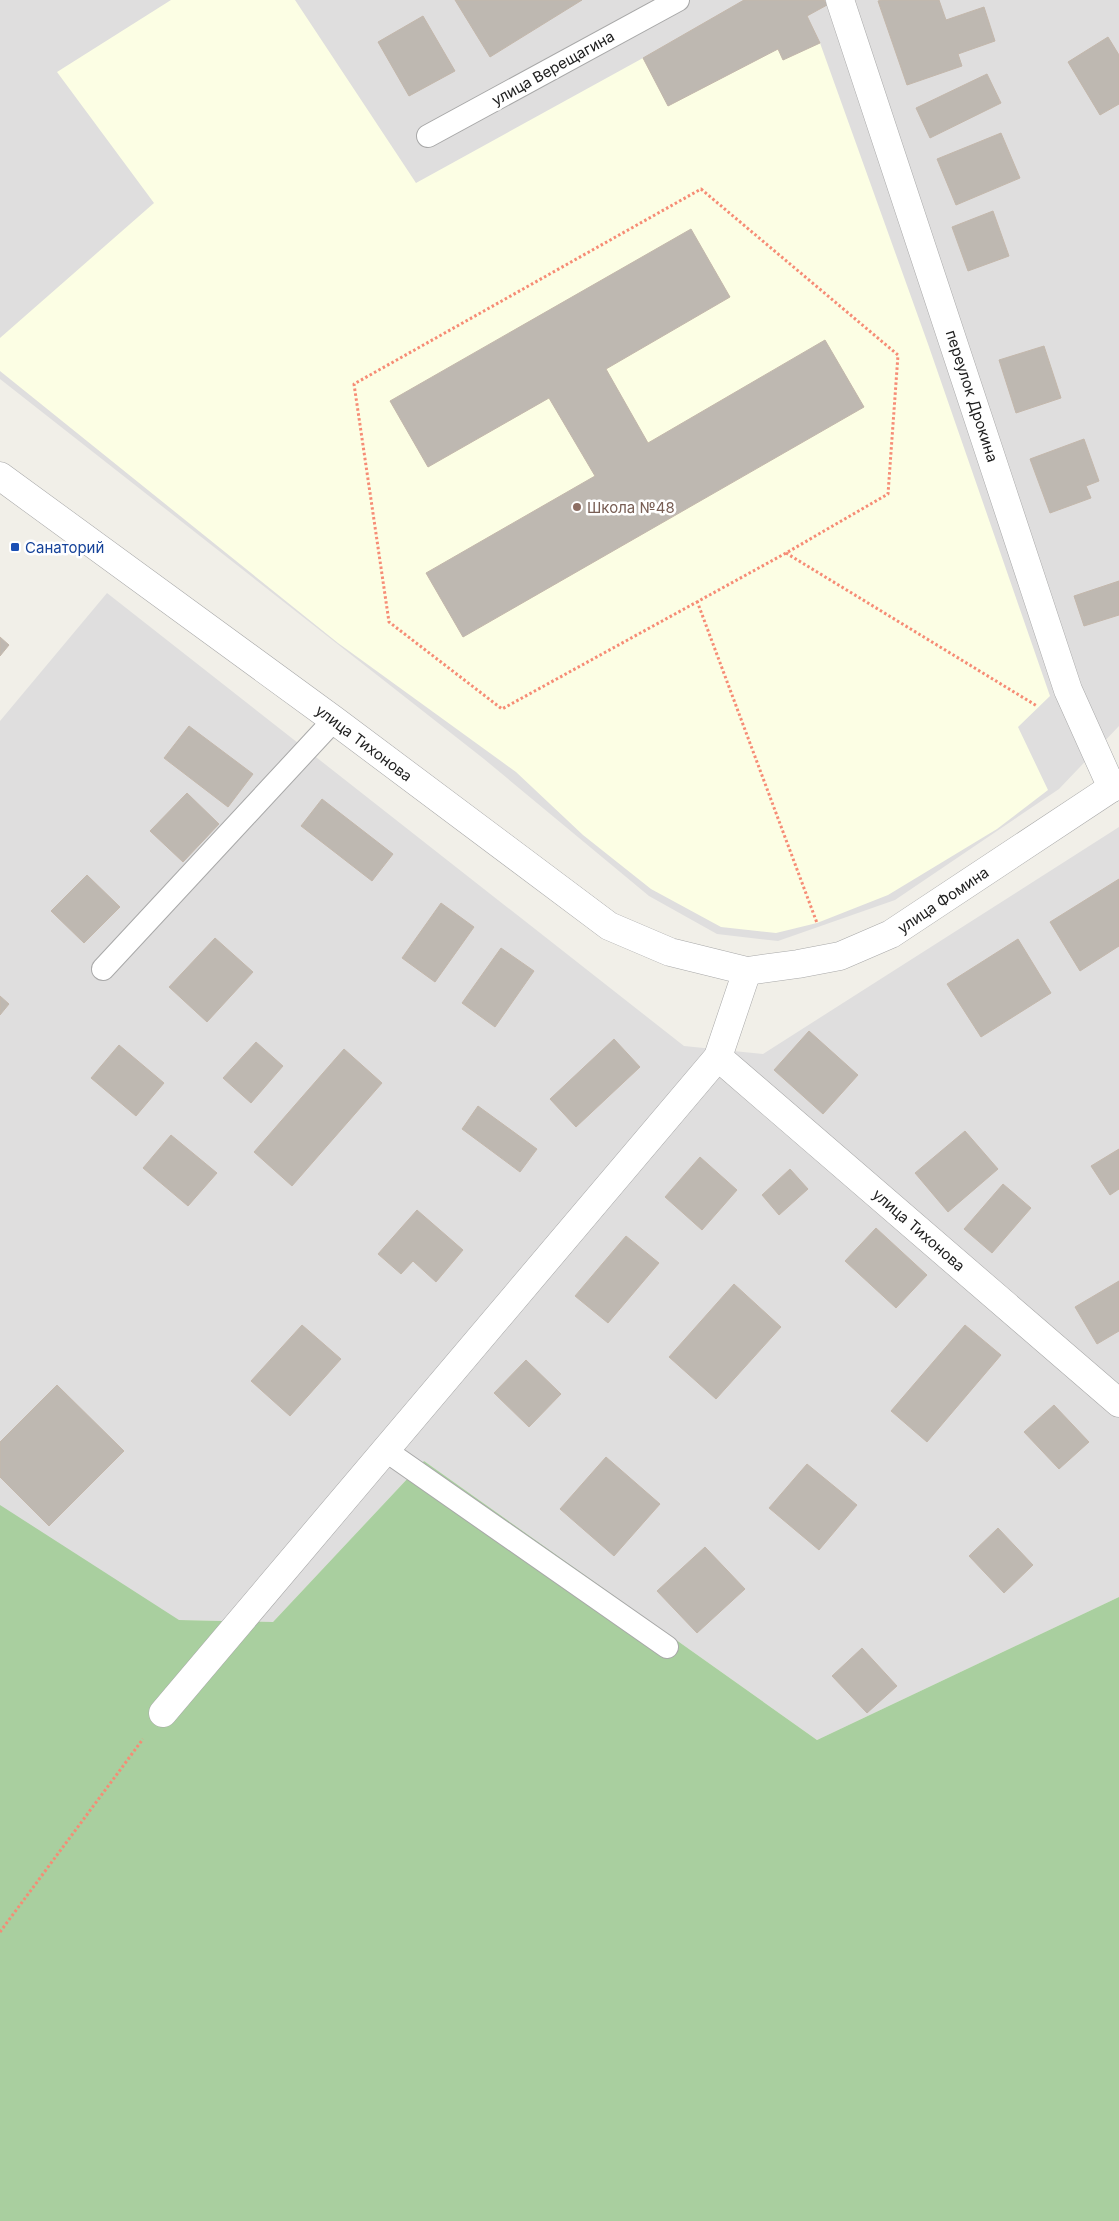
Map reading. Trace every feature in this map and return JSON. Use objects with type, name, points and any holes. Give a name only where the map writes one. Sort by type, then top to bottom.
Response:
[{"type":"street","name":"переулок Дрокина","points":[[840,0],[1068,690],[1116,786]]},
{"type":"street","name":"улица Тихонова","points":[[0,476],[334,720],[609,926],[670,952],[746,971]]},
{"type":"street","name":"улица Фомина","points":[[746,971],[840,956],[891,934],[1116,786]]},
{"type":"street","points":[[163,1713],[718,1057],[746,971]]},
{"type":"street","name":"улица Тихонова","points":[[718,1057],[1119,1403]]},
{"type":"lane","name":"улица Верещагина","points":[[428,136],[678,0]]},
{"type":"lane","points":[[103,969],[334,720]]},
{"type":"lane","points":[[385,1450],[667,1647]]},
{"type":"path","points":[[701,189],[898,355],[888,494],[786,553],[697,600],[502,709],[389,622],[354,384],[701,189]]},
{"type":"path","points":[[786,553],[1038,706]]},
{"type":"path","points":[[697,600],[817,923]]},
{"type":"path","points":[[0,1932],[163,1713]]},
{"type":"shaded area","name":"Школа №48","points":[[0,0],[1119,0],[1119,726],[1059,789],[895,900],[778,941],[717,934],[649,896],[484,759],[0,379]]},
{"type":"shaded area","name":"Школа №48","points":[[171,0],[295,0],[416,183],[643,58],[668,106],[778,49],[784,59],[820,43],[928,344],[1050,696],[1018,727],[1048,790],[997,829],[888,895],[817,923],[776,933],[721,927],[651,889],[583,835],[516,772],[338,643],[0,371],[0,338],[154,203],[57,72]]},
{"type":"shaded area","points":[[107,593],[684,1046],[763,1054],[1119,827],[1119,1597],[817,1740],[424,1461],[273,1622],[179,1620],[0,1861],[0,721]]},
{"type":"green space","points":[[424,1461],[817,1740],[1119,1597],[1119,2221],[0,2221],[0,1505],[179,1620],[273,1622]]},
{"type":"building","points":[[455,0],[582,0],[490,57]]},
{"type":"building","points":[[744,0],[824,0],[827,5],[807,16],[820,43],[783,60],[778,49],[668,106],[643,58]]},
{"type":"building","points":[[939,0],[946,20],[984,7],[995,41],[958,54],[962,66],[907,85],[878,1]]},
{"type":"building","points":[[423,16],[455,71],[409,96],[378,42]]},
{"type":"building","points":[[1108,37],[1119,55],[1119,104],[1100,115],[1068,62]]},
{"type":"building","points":[[987,74],[1001,103],[930,138],[916,108]]},
{"type":"building","points":[[1001,133],[1020,178],[956,205],[937,159]]},
{"type":"building","points":[[993,211],[1009,256],[968,271],[952,227]]},
{"type":"building","points":[[691,229],[730,297],[606,369],[648,443],[825,340],[864,407],[463,637],[426,573],[595,476],[549,398],[428,467],[390,401]]},
{"type":"building","points":[[1044,346],[1061,398],[1016,413],[999,360]]},
{"type":"building","points":[[1084,439],[1099,481],[1086,486],[1091,498],[1050,513],[1030,459]]},
{"type":"building","points":[[1119,581],[1119,615],[1084,626],[1074,596]]},
{"type":"building","points":[[0,637],[9,645],[0,656]]},
{"type":"building","points":[[189,726],[253,774],[228,807],[164,758]]},
{"type":"building","points":[[187,793],[219,824],[183,862],[150,831]]},
{"type":"building","points":[[322,799],[393,854],[372,881],[301,826]]},
{"type":"building","points":[[87,875],[120,907],[84,943],[51,911]]},
{"type":"building","points":[[1119,879],[1119,946],[1080,971],[1050,922]]},
{"type":"building","points":[[441,903],[474,927],[435,982],[402,958]]},
{"type":"building","points":[[215,938],[253,972],[207,1022],[169,987]]},
{"type":"building","points":[[1018,939],[1051,993],[981,1037],[947,984]]},
{"type":"building","points":[[501,948],[534,971],[495,1027],[462,1003]]},
{"type":"building","points":[[0,996],[9,1004],[0,1015]]},
{"type":"building","points":[[809,1031],[858,1075],[823,1114],[774,1070]]},
{"type":"building","points":[[614,1039],[640,1067],[576,1127],[550,1099]]},
{"type":"building","points":[[256,1042],[283,1066],[251,1103],[223,1078]]},
{"type":"building","points":[[119,1045],[164,1083],[136,1116],[91,1078]]},
{"type":"building","points":[[344,1049],[382,1083],[292,1186],[254,1152]]},
{"type":"building","points":[[478,1106],[537,1149],[520,1172],[462,1129]]},
{"type":"building","points":[[965,1131],[998,1169],[948,1212],[915,1173]]},
{"type":"building","points":[[171,1135],[217,1173],[188,1206],[143,1168]]},
{"type":"building","points":[[1119,1149],[1119,1189],[1110,1195],[1091,1166]]},
{"type":"building","points":[[700,1157],[737,1190],[702,1230],[665,1197]]},
{"type":"building","points":[[790,1169],[808,1189],[779,1215],[762,1195]]},
{"type":"building","points":[[1003,1184],[1031,1208],[992,1253],[964,1229]]},
{"type":"building","points":[[417,1210],[463,1250],[436,1282],[413,1261],[401,1274],[378,1254]]},
{"type":"building","points":[[876,1228],[927,1275],[896,1308],[845,1261]]},
{"type":"building","points":[[626,1236],[659,1263],[608,1323],[575,1296]]},
{"type":"building","points":[[1119,1281],[1119,1331],[1097,1344],[1075,1307]]},
{"type":"building","points":[[734,1284],[781,1327],[716,1399],[669,1357]]},
{"type":"building","points":[[302,1325],[341,1359],[290,1416],[251,1381]]},
{"type":"building","points":[[965,1325],[1001,1355],[927,1442],[891,1411]]},
{"type":"building","points":[[526,1360],[561,1394],[529,1427],[494,1393]]},
{"type":"building","points":[[57,1385],[124,1451],[49,1526],[0,1477],[0,1442]]},
{"type":"building","points":[[1054,1405],[1089,1442],[1059,1469],[1024,1432]]},
{"type":"building","points":[[606,1457],[660,1504],[614,1556],[560,1509]]},
{"type":"building","points":[[807,1464],[857,1505],[819,1550],[769,1508]]},
{"type":"building","points":[[998,1528],[1033,1565],[1004,1593],[969,1556]]},
{"type":"building","points":[[705,1547],[745,1589],[697,1633],[657,1591]]},
{"type":"building","points":[[862,1648],[897,1686],[867,1713],[832,1676]]},
{"type":"place","name":"Школа №48","points":[[577,507]]},
{"type":"place","name":"Санаторий","points":[[15,547]]}]
